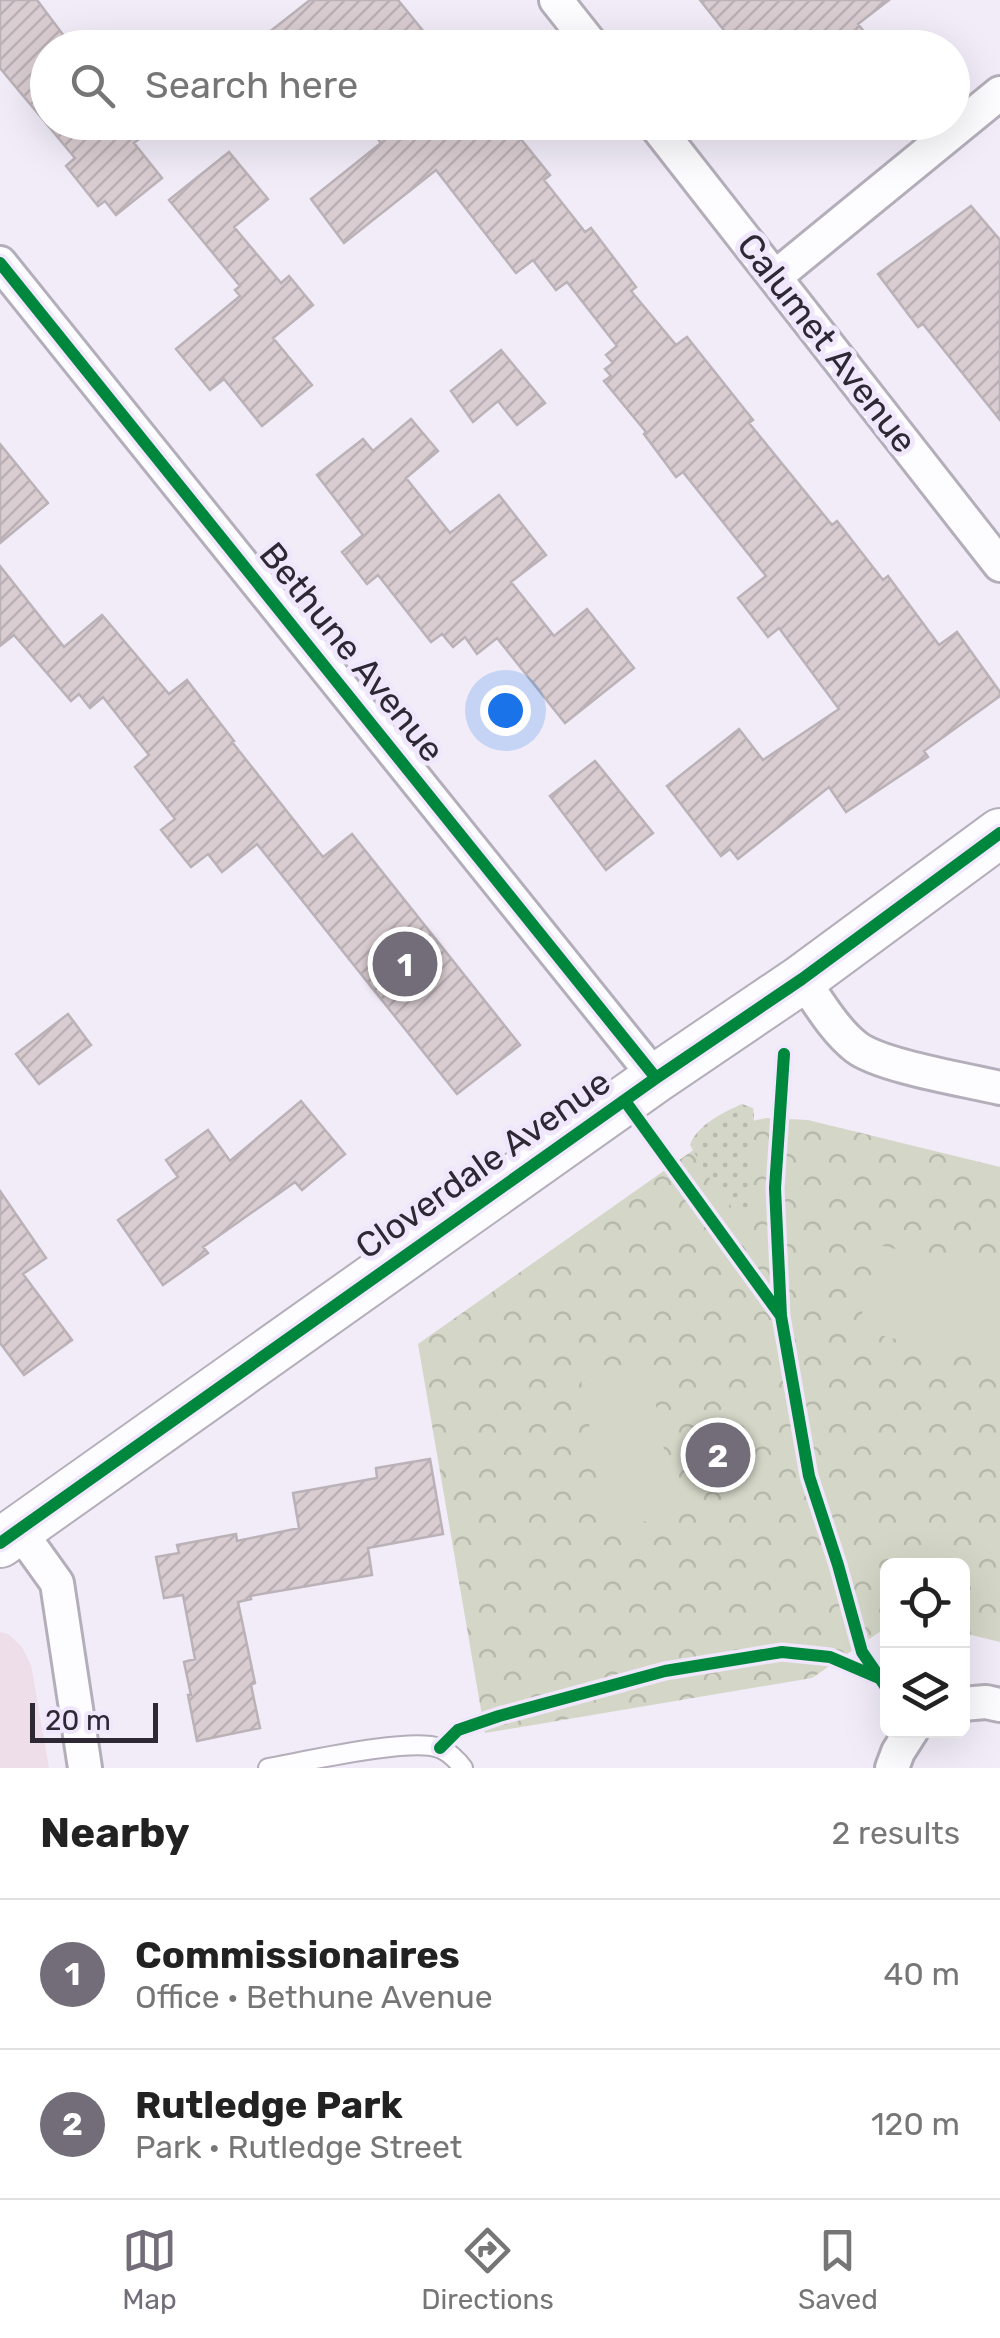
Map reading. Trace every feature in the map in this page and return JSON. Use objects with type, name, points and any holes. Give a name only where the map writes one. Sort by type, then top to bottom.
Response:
[{"type":"main road","name":"Cloverdale Avenue","points":[[10,1536],[802,978],[1000,833]]},
{"type":"street","points":[[556,0],[580,30]]},
{"type":"street","points":[[970,117],[1000,93]]},
{"type":"street","name":"Calumet Avenue","points":[[667,140],[1000,565]]},
{"type":"street","points":[[775,276],[942,140]]},
{"type":"street","name":"Bethune Avenue","points":[[0,263],[656,1078]]},
{"type":"street","points":[[802,978],[858,1049],[888,1061],[1000,1088]]},
{"type":"street","points":[[10,1536],[57,1583],[84,1768]]},
{"type":"street","points":[[970,1703],[1000,1705]]},
{"type":"street","points":[[892,1768],[907,1738]]},
{"type":"lane","points":[[268,1768],[410,1744],[440,1748],[462,1768]]},
{"type":"shaded area","points":[[0,1632],[22,1647],[31,1665],[49,1768],[0,1768]]},
{"type":"green space","points":[[742,1104],[753,1108],[754,1115],[748,1159],[749,1210],[743,1216],[721,1194],[690,1145],[705,1125]]},
{"type":"green space","points":[[767,1118],[808,1120],[1000,1167],[1000,1642],[970,1635],[970,1558],[880,1558],[880,1632],[812,1678],[485,1733],[418,1344],[719,1132]]},
{"type":"green space","points":[[879,1245],[1000,1274],[1000,1332],[993,1362],[858,1330]]},
{"type":"green space","points":[[649,1367],[676,1516],[608,1528],[581,1380]]},
{"type":"building","points":[[0,0],[37,0],[60,30],[30,30],[30,104],[0,68]]},
{"type":"building","points":[[310,0],[398,0],[422,30],[272,30]]},
{"type":"building","points":[[700,0],[889,0],[858,24],[863,30],[724,30]]},
{"type":"building","points":[[60,140],[138,140],[134,143],[162,178],[116,215],[105,201],[98,206],[66,166],[75,158]]},
{"type":"building","points":[[379,140],[522,140],[550,175],[544,180],[585,232],[591,228],[636,287],[631,291],[676,345],[687,337],[753,420],[749,423],[832,525],[837,521],[883,580],[888,576],[939,645],[957,632],[1000,696],[924,751],[928,757],[846,812],[829,787],[738,859],[730,849],[721,856],[667,786],[739,729],[763,760],[839,709],[779,628],[768,637],[738,598],[766,576],[683,472],[676,477],[604,381],[611,376],[605,369],[613,363],[606,355],[617,346],[567,282],[556,290],[533,260],[516,273],[436,170],[344,243],[311,199],[381,143]]},
{"type":"building","points":[[229,152],[268,199],[234,227],[281,283],[289,276],[313,305],[273,338],[312,385],[262,426],[224,379],[210,390],[176,349],[240,296],[235,290],[240,286],[169,200]]},
{"type":"building","points":[[971,206],[1000,240],[1000,420],[923,324],[918,327],[878,274]]},
{"type":"building","points":[[501,350],[545,403],[517,425],[498,401],[473,422],[451,391]]},
{"type":"building","points":[[411,419],[438,451],[406,478],[450,533],[499,495],[546,555],[511,582],[554,636],[587,609],[634,668],[565,723],[497,638],[477,654],[465,637],[453,647],[442,634],[431,642],[378,575],[367,584],[342,552],[363,535],[317,475],[363,439],[373,451]]},
{"type":"building","points":[[0,444],[48,503],[0,543]]},
{"type":"building","points":[[0,566],[64,647],[102,615],[169,694],[187,680],[323,857],[352,834],[520,1045],[457,1094],[257,844],[222,872],[208,854],[191,867],[161,830],[175,819],[135,767],[149,755],[103,697],[90,708],[79,694],[71,701],[14,635],[0,646]]},
{"type":"building","points":[[595,761],[653,833],[606,870],[550,796]]},
{"type":"building","points":[[68,1014],[91,1045],[39,1084],[16,1054]]},
{"type":"building","points":[[301,1101],[345,1154],[302,1190],[295,1182],[203,1247],[208,1253],[163,1285],[118,1220],[178,1177],[166,1160],[208,1130],[230,1161]]},
{"type":"building","points":[[0,1191],[46,1258],[23,1274],[72,1340],[24,1375],[0,1343]]},
{"type":"building","points":[[430,1459],[443,1534],[368,1548],[372,1575],[250,1596],[251,1599],[238,1602],[260,1728],[197,1741],[184,1662],[195,1659],[183,1595],[164,1598],[156,1557],[179,1553],[177,1545],[236,1534],[237,1541],[299,1528],[293,1493],[377,1478],[376,1468]]},
{"type":"cycle path","points":[[0,263],[656,1078]]},
{"type":"cycle path","points":[[0,1543],[656,1078],[802,979],[1000,833]]},
{"type":"cycle path","points":[[781,1316],[775,1188],[784,1054]]},
{"type":"cycle path","points":[[625,1101],[781,1316],[809,1476],[862,1652],[880,1678]]},
{"type":"cycle path","points":[[440,1748],[458,1730],[499,1716],[665,1671],[782,1652],[830,1657],[879,1678]]},
{"type":"place","name":"Commissionaires","points":[[405,964]]},
{"type":"place","name":"Rutledge Park","points":[[718,1455]]}]
